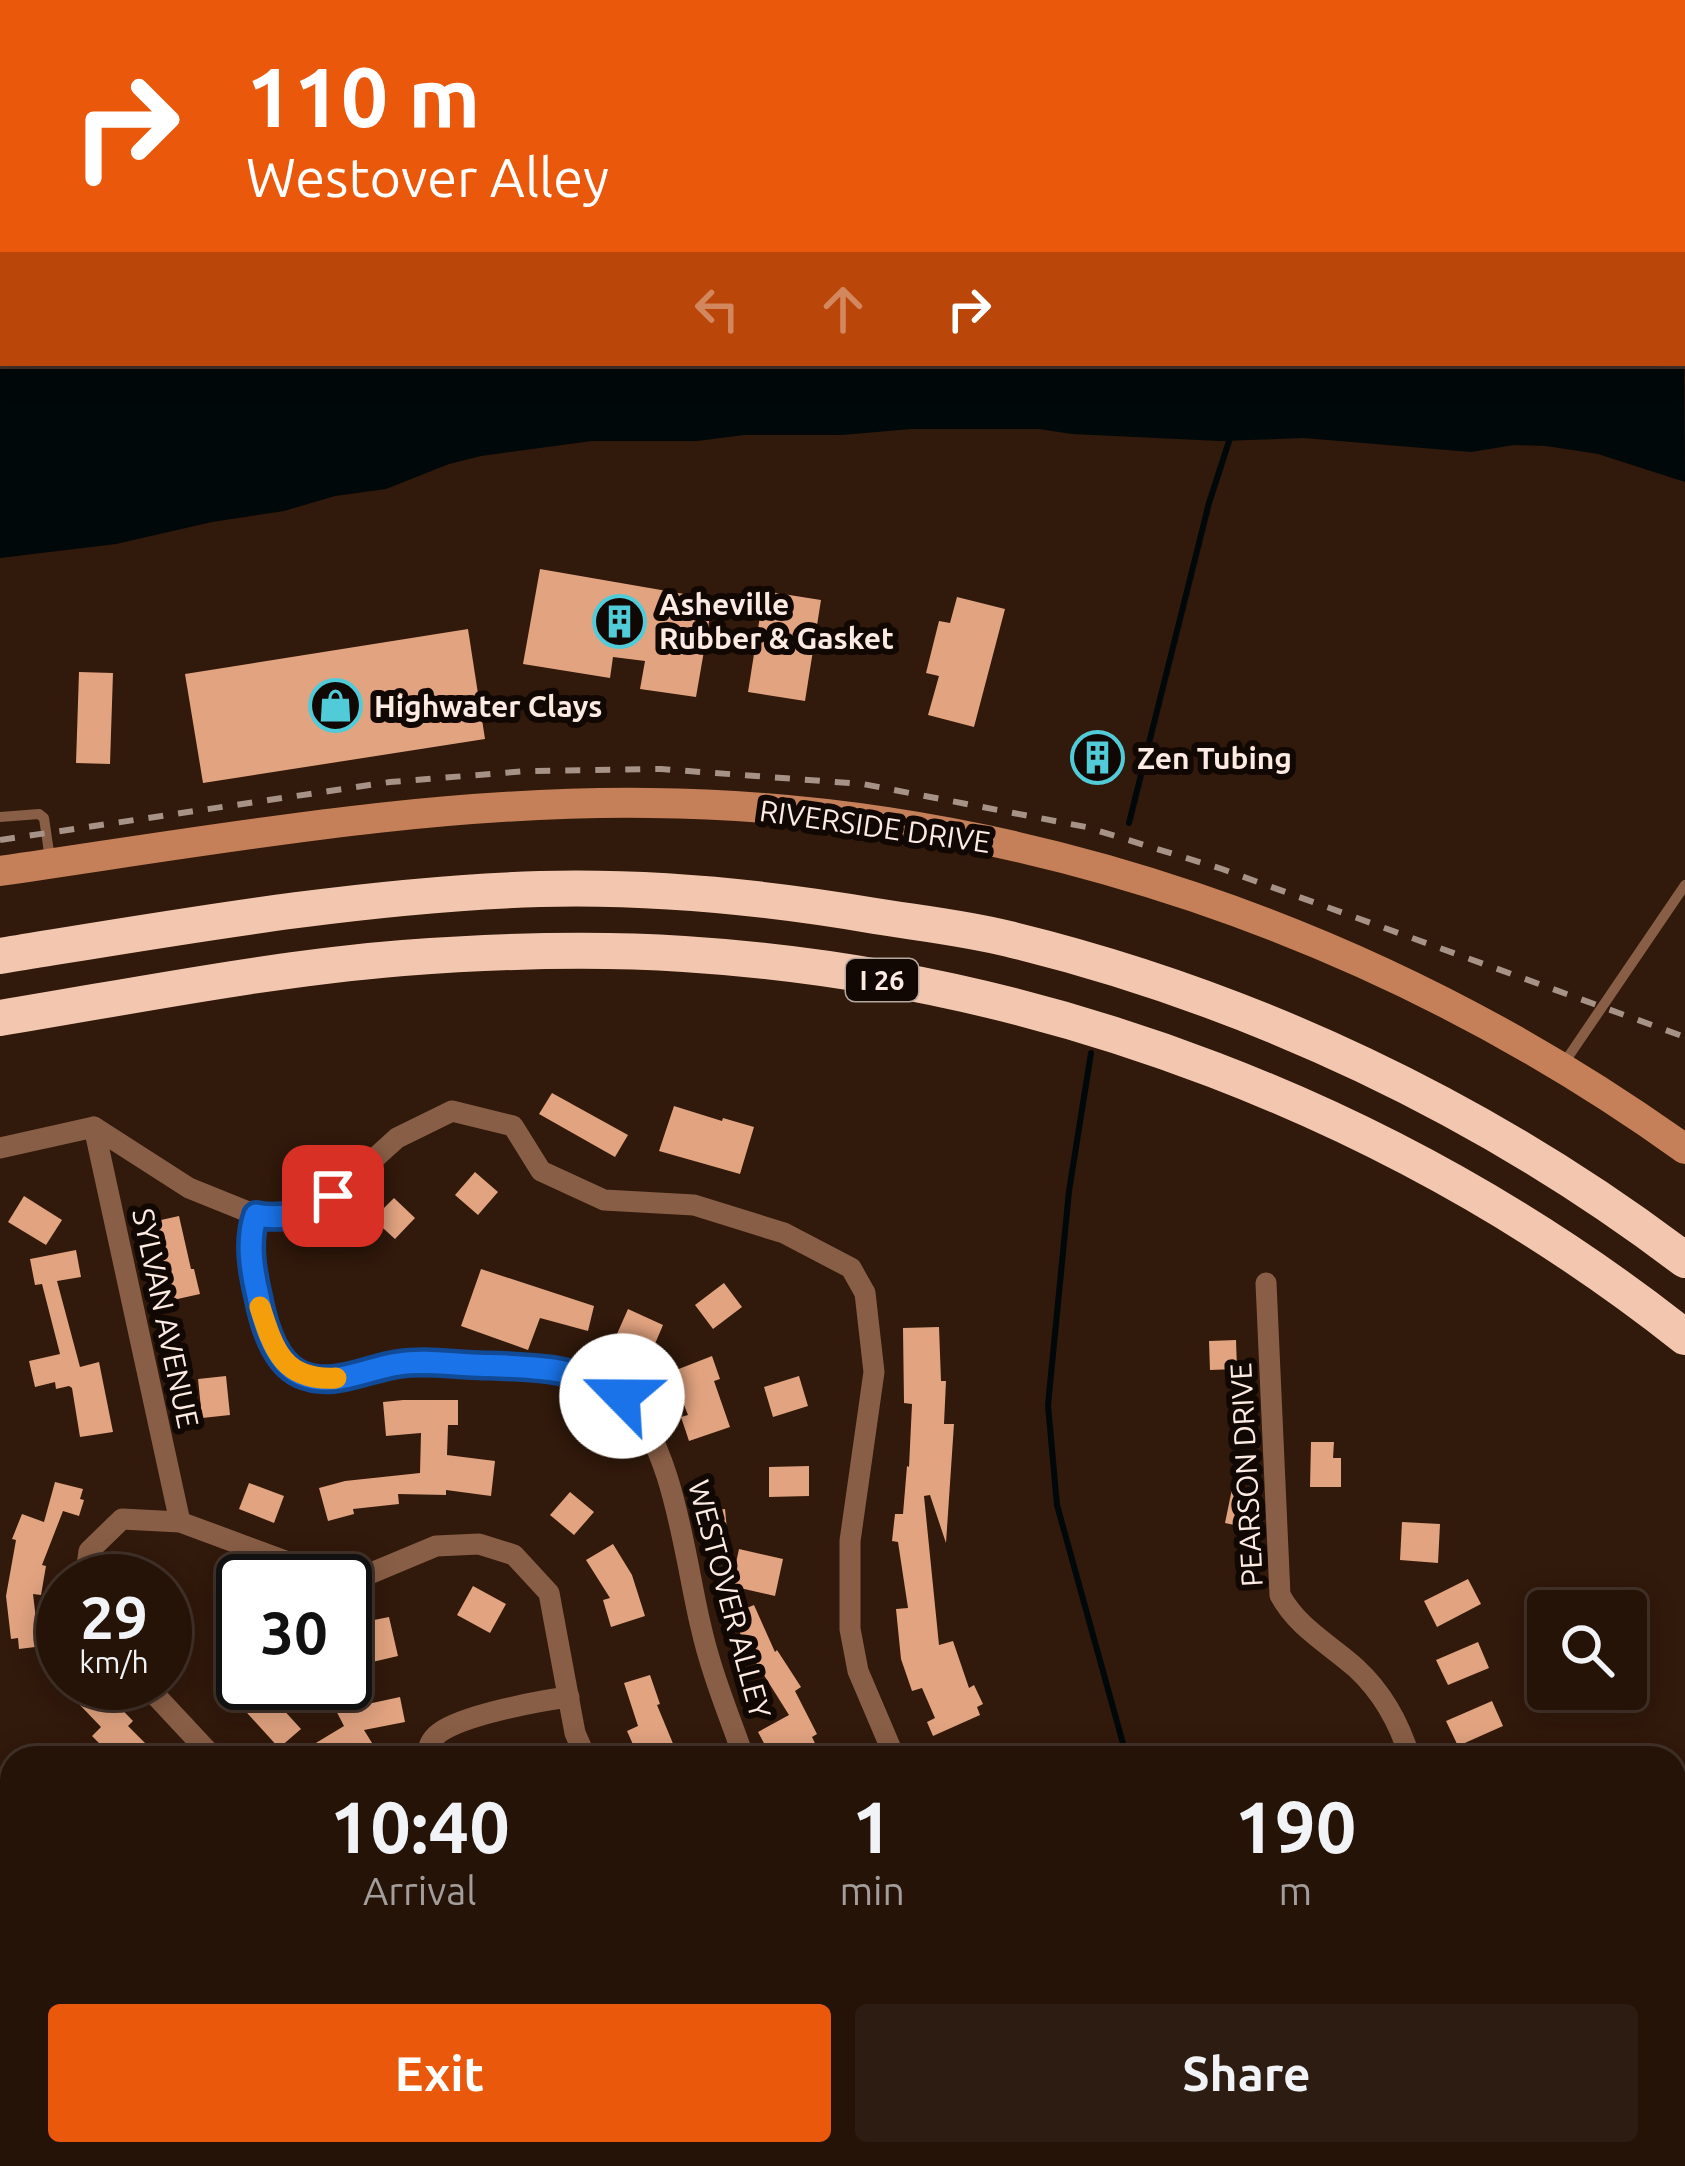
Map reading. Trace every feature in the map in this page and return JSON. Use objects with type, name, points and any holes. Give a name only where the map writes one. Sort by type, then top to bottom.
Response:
[{"type":"highway","name":"I 26","points":[[0,956],[272,912],[542,889],[689,891],[819,906],[1006,938],[1146,977],[1273,1025],[1423,1094],[1537,1158],[1685,1260]]},
{"type":"highway","name":"I 26","points":[[0,1018],[281,971],[405,958],[540,952],[683,954],[807,966],[985,998],[1123,1037],[1223,1073],[1386,1144],[1588,1264],[1685,1337]]},
{"type":"main road","name":"RIVERSIDE DRIVE","points":[[0,871],[340,822],[513,807],[651,802],[843,816],[1040,851],[1229,909],[1434,997],[1562,1067],[1685,1149]]},
{"type":"street","points":[[0,1148],[94,1127],[189,1188],[256,1215],[285,1218],[333,1196],[397,1138],[452,1112],[513,1126],[541,1171],[604,1200],[694,1205],[784,1233],[851,1268],[866,1293],[874,1372],[850,1541],[850,1629],[859,1671],[890,1746]]},
{"type":"street","name":"SYLVAN AVENUE","points":[[94,1127],[180,1522]]},
{"type":"street","name":"WESTOVER ALLEY","points":[[256,1215],[251,1247],[260,1309],[282,1359],[303,1376],[341,1378],[400,1363],[542,1369],[587,1378],[622,1396],[662,1463],[702,1633],[740,1746]]},
{"type":"street","name":"PEARSON DRIVE","points":[[1266,1282],[1280,1595],[1290,1614],[1358,1670],[1378,1693],[1406,1746]]},
{"type":"street","points":[[89,1554],[122,1519],[180,1522],[337,1580],[357,1579],[436,1546],[479,1544],[514,1556],[549,1593],[581,1746]]},
{"type":"street","points":[[429,1746],[447,1729],[534,1701],[569,1697]]},
{"type":"street","points":[[169,1710],[203,1746]]},
{"type":"lane","points":[[0,817],[39,814],[44,818],[50,864]]},
{"type":"lane","points":[[1562,1067],[1685,885]]},
{"type":"shaded area","points":[[0,366],[1684,366],[1685,482],[1598,454],[1546,446],[1471,452],[1304,438],[1220,441],[1039,429],[592,441],[481,456],[386,489],[335,496],[284,511],[116,544],[0,558]]},
{"type":"building","name":"Asheville Rubber & Gasket","points":[[540,569],[713,599],[696,697],[640,689],[645,661],[613,657],[610,678],[523,664]]},
{"type":"building","points":[[764,591],[821,600],[805,701],[748,692]]},
{"type":"building","points":[[957,597],[1005,609],[974,727],[928,715],[939,676],[926,673],[939,621],[950,623]]},
{"type":"building","name":"Highwater Clays","points":[[468,629],[485,739],[203,783],[185,674]]},
{"type":"building","points":[[79,672],[113,673],[110,764],[76,763]]},
{"type":"building","name":"Zen Tubing","points":[[1084,742],[1118,750],[1113,774],[1078,766]]},
{"type":"building","points":[[552,1093],[628,1135],[615,1157],[539,1114]]},
{"type":"building","points":[[674,1106],[754,1127],[740,1174],[659,1151]]},
{"type":"building","points":[[475,1172],[498,1192],[478,1215],[455,1195]]},
{"type":"building","points":[[24,1196],[62,1220],[46,1245],[8,1222]]},
{"type":"building","points":[[394,1198],[415,1218],[395,1239],[373,1219]]},
{"type":"building","points":[[179,1216],[200,1294],[173,1300],[152,1222]]},
{"type":"building","points":[[76,1250],[81,1277],[57,1281],[80,1367],[99,1362],[113,1432],[80,1437],[72,1388],[56,1389],[55,1382],[35,1387],[29,1361],[60,1354],[42,1284],[35,1285],[30,1259]]},
{"type":"building","points":[[481,1269],[594,1306],[588,1331],[540,1318],[528,1350],[461,1326]]},
{"type":"building","points":[[724,1283],[742,1307],[713,1329],[695,1305]]},
{"type":"building","points":[[628,1309],[663,1325],[649,1358],[613,1343]]},
{"type":"building","points":[[939,1327],[941,1381],[946,1381],[944,1424],[954,1424],[946,1543],[930,1495],[924,1496],[939,1645],[953,1641],[969,1688],[974,1685],[983,1704],[977,1707],[980,1715],[933,1736],[927,1722],[935,1718],[922,1688],[912,1691],[901,1659],[896,1609],[908,1608],[898,1542],[892,1541],[895,1514],[903,1514],[909,1467],[912,1404],[904,1403],[903,1328]]},
{"type":"building","points":[[1236,1340],[1237,1369],[1210,1370],[1209,1341]]},
{"type":"building","points":[[712,1356],[720,1379],[714,1381],[730,1427],[689,1441],[681,1417],[688,1415],[671,1372]]},
{"type":"building","points":[[226,1376],[230,1415],[202,1418],[198,1379]]},
{"type":"building","points":[[799,1376],[808,1406],[773,1417],[764,1387]]},
{"type":"building","points":[[458,1400],[458,1425],[448,1425],[447,1455],[495,1461],[491,1496],[446,1490],[446,1495],[398,1494],[399,1504],[353,1509],[354,1514],[328,1521],[319,1488],[420,1473],[421,1433],[386,1436],[383,1402]]},
{"type":"building","points":[[1311,1442],[1334,1442],[1333,1458],[1341,1458],[1341,1487],[1310,1487]]},
{"type":"building","points":[[809,1466],[809,1496],[769,1497],[769,1467]]},
{"type":"building","points":[[55,1482],[83,1489],[79,1516],[63,1511],[46,1554],[36,1554],[35,1647],[19,1649],[18,1638],[11,1639],[6,1596],[16,1540],[12,1539],[22,1514],[44,1522]]},
{"type":"building","points":[[249,1483],[284,1496],[274,1523],[239,1509]]},
{"type":"building","points":[[1232,1489],[1261,1495],[1258,1530],[1225,1523]]},
{"type":"building","points":[[570,1492],[594,1512],[574,1535],[550,1515]]},
{"type":"building","points":[[725,1509],[728,1541],[700,1543],[696,1512]]},
{"type":"building","points":[[1402,1522],[1440,1524],[1438,1563],[1400,1560]]},
{"type":"building","points":[[613,1544],[632,1575],[645,1616],[611,1627],[603,1600],[610,1598],[586,1560]]},
{"type":"building","points":[[739,1549],[783,1559],[775,1596],[731,1586]]},
{"type":"building","points":[[1468,1579],[1481,1604],[1437,1627],[1424,1601]]},
{"type":"building","points":[[473,1586],[506,1604],[490,1633],[457,1615]]},
{"type":"building","points":[[754,1605],[775,1652],[801,1687],[795,1691],[817,1734],[812,1737],[816,1746],[766,1746],[758,1732],[789,1715],[745,1645],[732,1614]]},
{"type":"building","points":[[389,1617],[398,1656],[372,1662],[372,1620]]},
{"type":"building","points":[[1478,1642],[1489,1668],[1448,1685],[1436,1660]]},
{"type":"building","points":[[650,1675],[674,1746],[634,1746],[627,1731],[638,1726],[624,1683]]},
{"type":"building","points":[[400,1697],[405,1722],[364,1730],[374,1746],[311,1746],[344,1726],[336,1710],[372,1710],[372,1703]]},
{"type":"building","points":[[1492,1701],[1503,1726],[1458,1746],[1446,1721]]},
{"type":"building","points":[[85,1710],[122,1710],[133,1721],[128,1726],[148,1746],[96,1746],[99,1743],[92,1736],[101,1727]]},
{"type":"building","points":[[244,1710],[284,1710],[301,1729],[277,1746]]},
{"type":"waterway","points":[[1129,823],[1209,503],[1230,438]]},
{"type":"waterway","points":[[1091,1053],[1069,1191],[1048,1405],[1057,1505],[1124,1746]]},
{"type":"railway","points":[[0,840],[390,782],[528,771],[661,769],[863,784],[1086,827],[1222,869],[1685,1037]]},
{"type":"slow traffic","points":[[260,1307],[271,1338],[292,1369],[303,1376],[336,1378]]},
{"type":"place","name":"Asheville Rubber & Gasket","points":[[620,621]]},
{"type":"place","name":"Highwater Clays","points":[[335,706]]},
{"type":"place","name":"Zen Tubing","points":[[1098,758]]},
{"type":"route","points":[[333,1196],[285,1218],[256,1215],[253,1223],[251,1247],[260,1309],[282,1359],[292,1369],[319,1379],[400,1363],[542,1369],[587,1378],[622,1396]]}]
